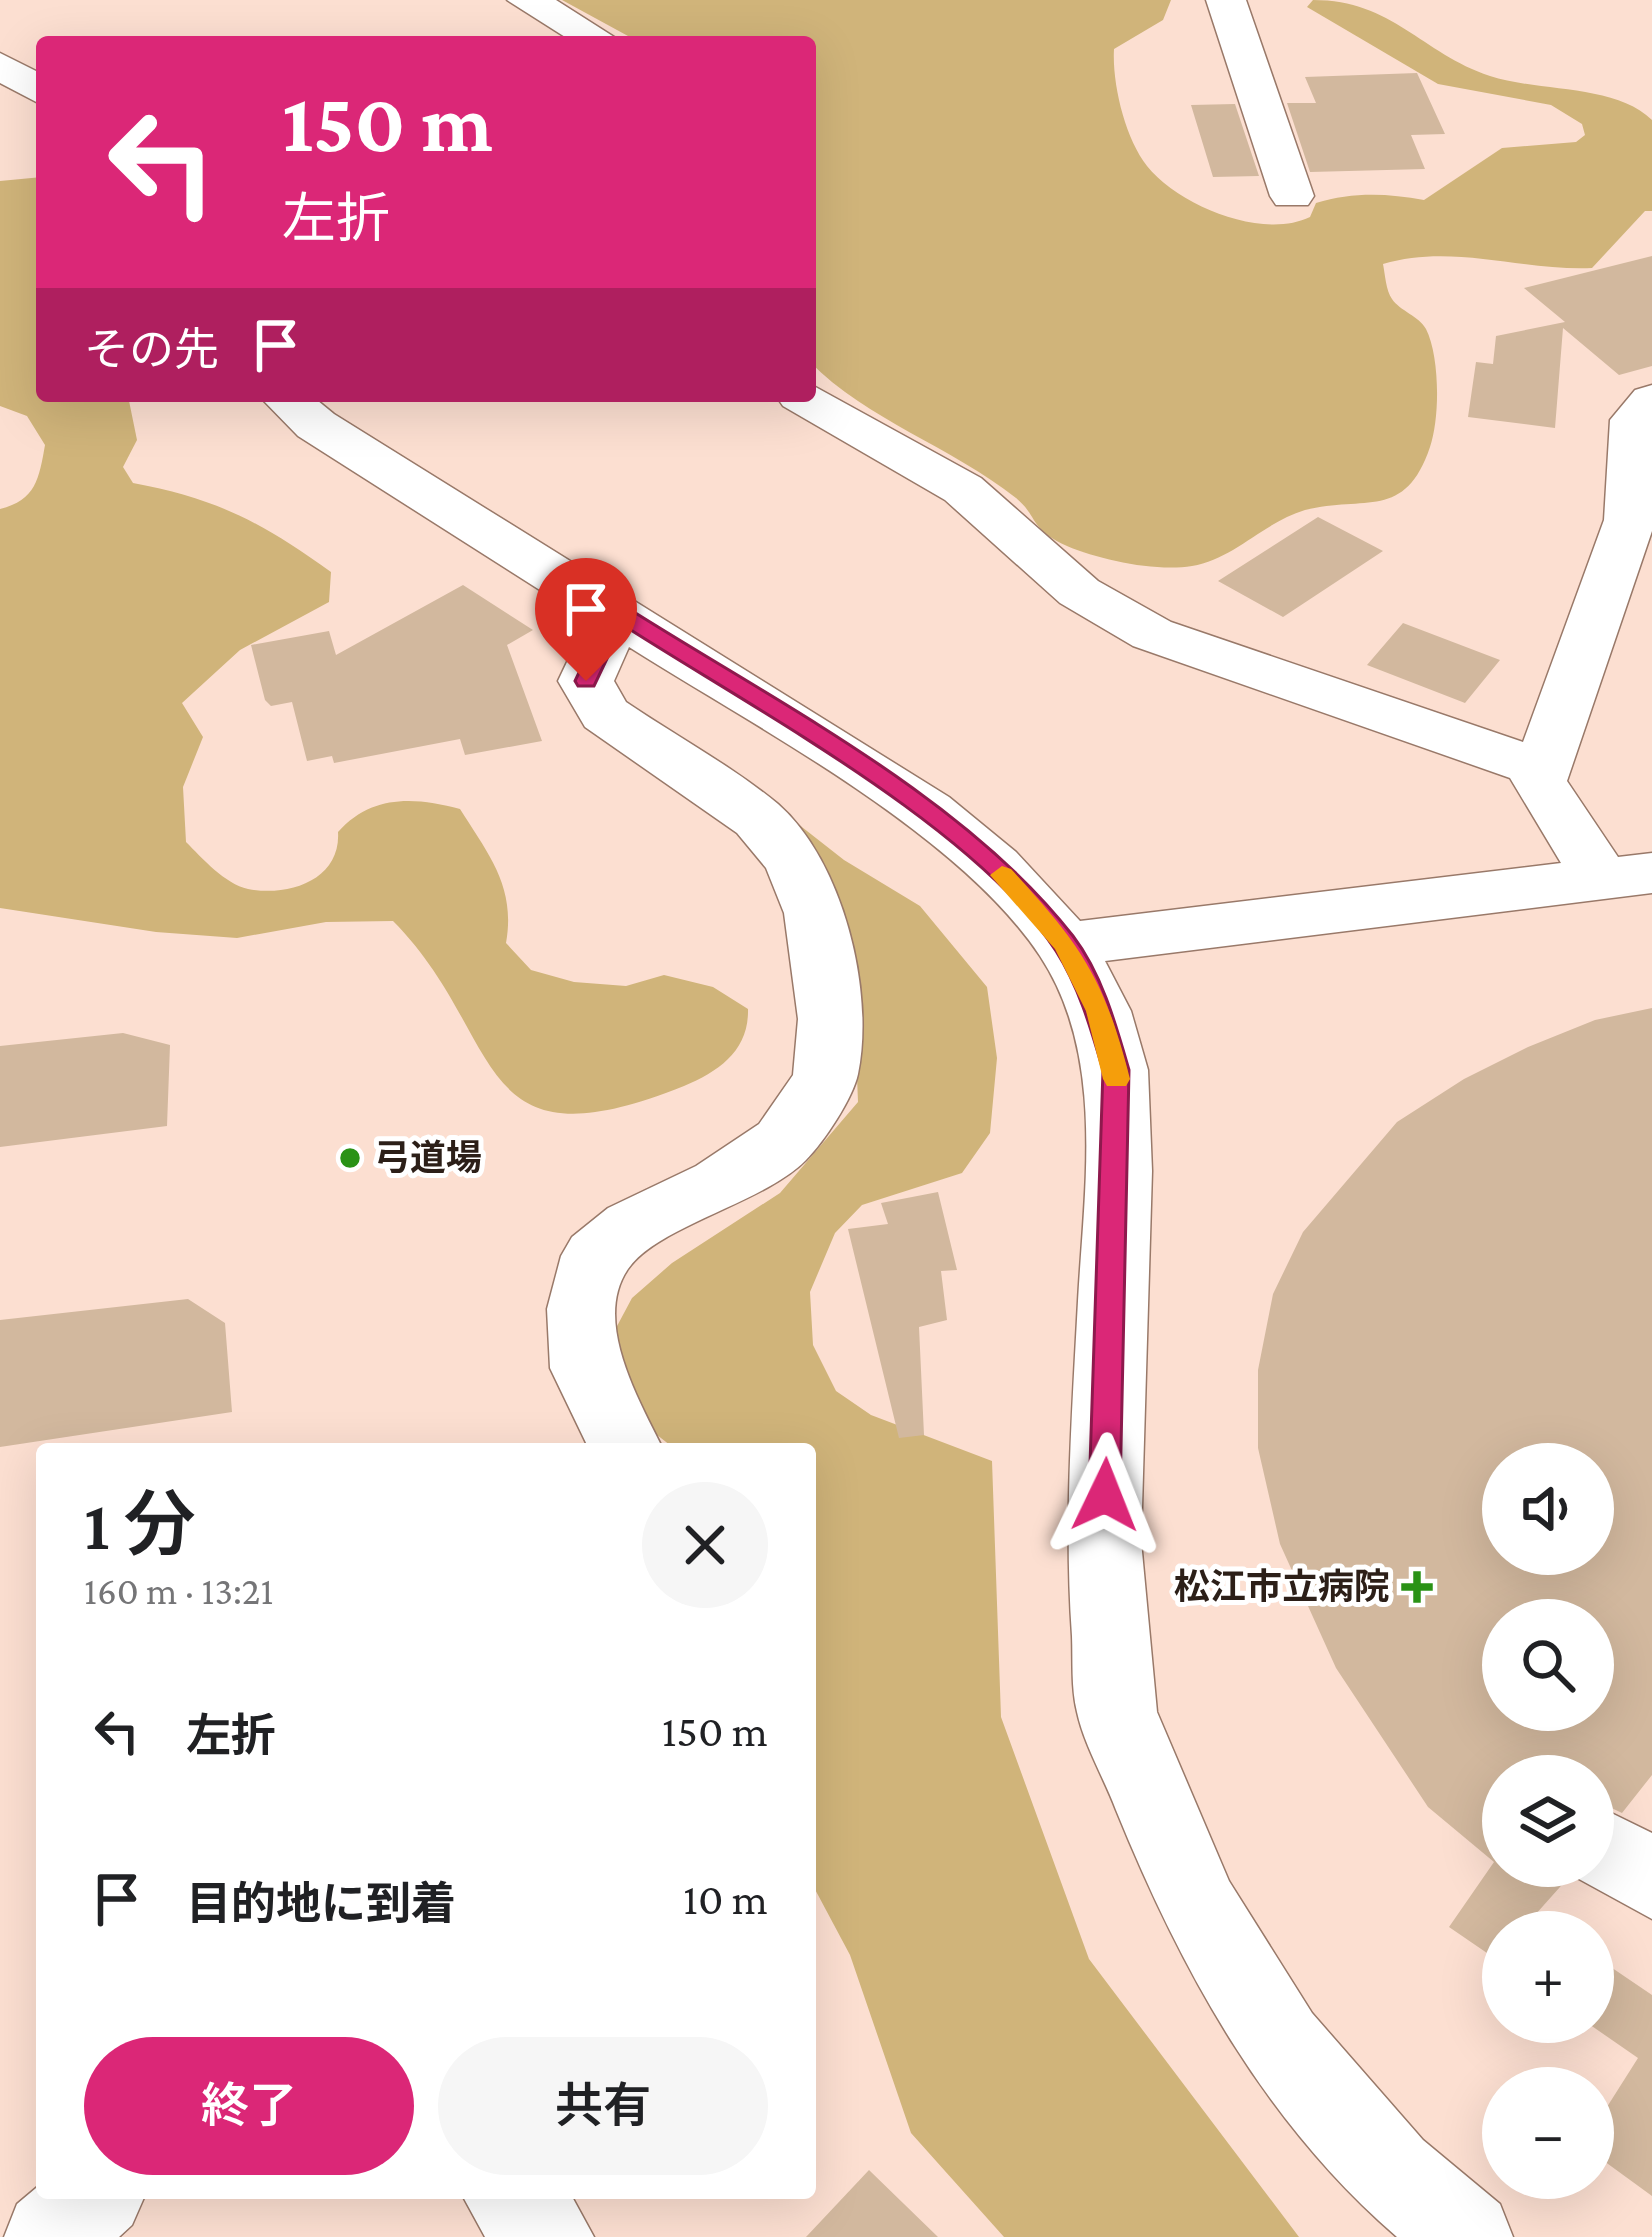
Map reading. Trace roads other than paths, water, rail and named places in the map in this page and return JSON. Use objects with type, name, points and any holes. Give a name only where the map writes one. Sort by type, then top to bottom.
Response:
[{"type":"street","points":[[527,0],[591,36]]},
{"type":"street","points":[[1226,0],[1292,196]]},
{"type":"street","points":[[0,65],[36,89]]},
{"type":"street","points":[[1625,874],[1544,796],[1539,768],[1630,520],[1635,420],[1652,400]]},
{"type":"street","points":[[290,402],[316,425],[928,811],[994,866],[1065,944],[1099,1011],[1116,1070],[1118,1171],[1103,1541],[1117,1712],[1198,1908],[1281,2044],[1391,2172],[1467,2237]]},
{"type":"street","points":[[811,402],[963,489],[1079,592],[1152,634],[1539,768]]},
{"type":"street","points":[[618,612],[586,681],[605,715],[758,819],[793,861],[814,913],[830,1019],[825,1078],[782,1142],[720,1184],[632,1227],[596,1256],[582,1310],[586,1368],[623,1443]]},
{"type":"street","points":[[1065,944],[1625,874]]},
{"type":"street","points":[[50,2237],[93,2199]]},
{"type":"street","points":[[513,2199],[548,2237]]},
{"type":"place","name":"弓道場","points":[[350,1158]]},
{"type":"place","name":"松江市立病院","points":[[1417,1587]]}]
